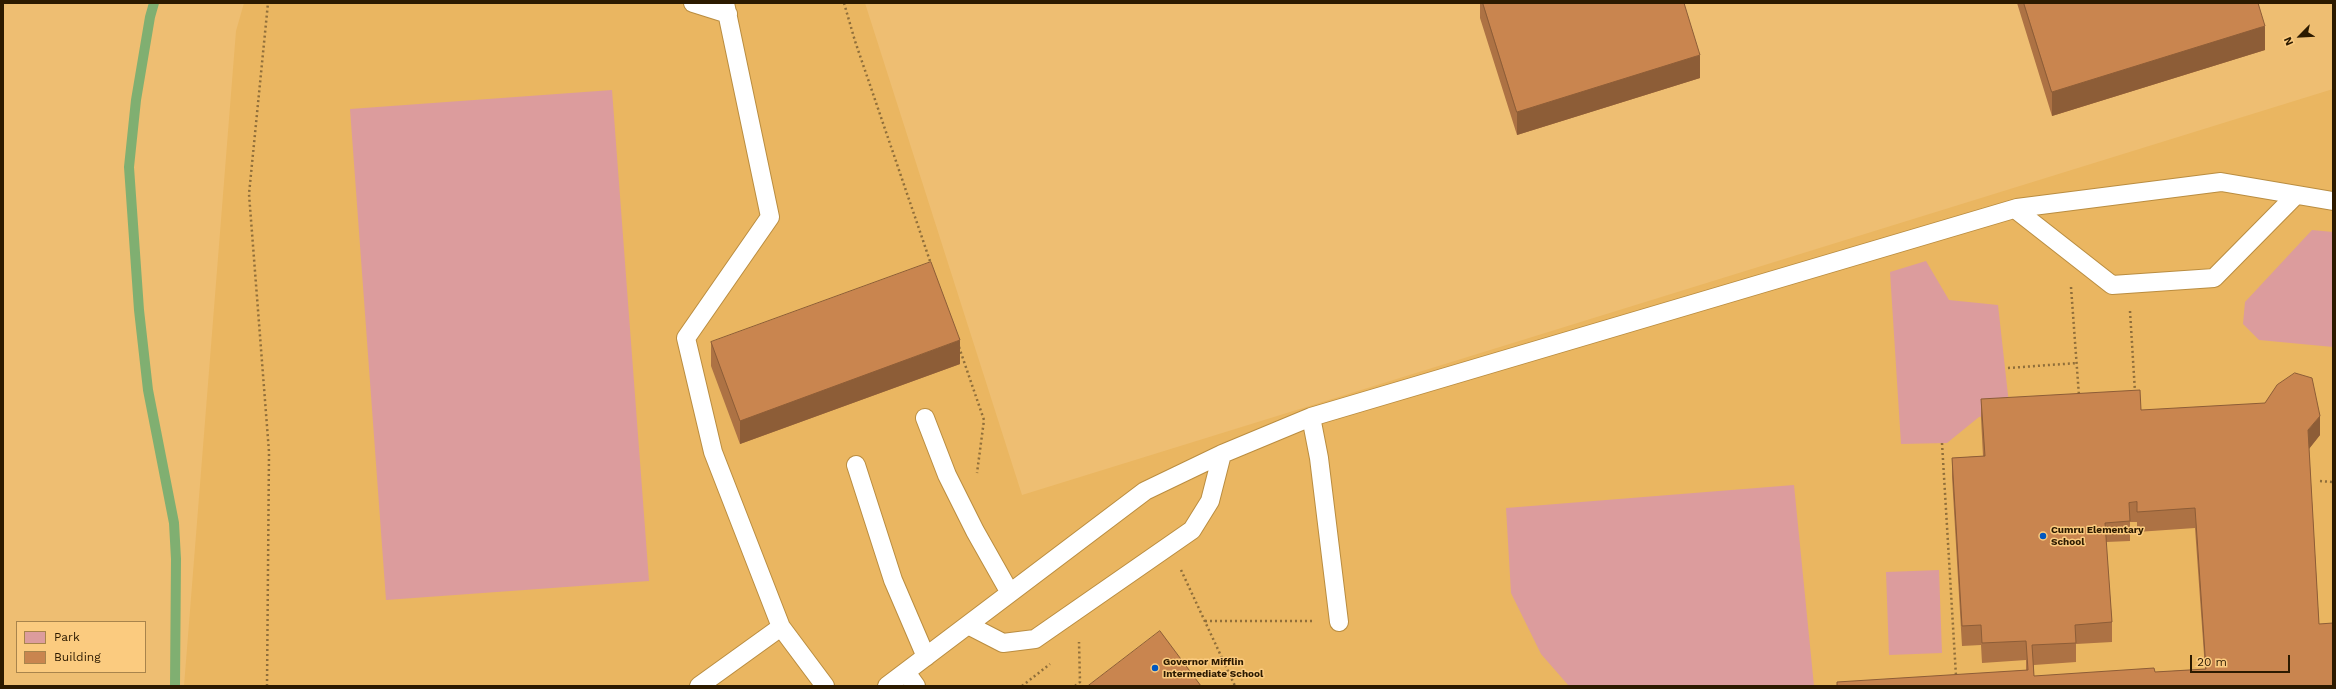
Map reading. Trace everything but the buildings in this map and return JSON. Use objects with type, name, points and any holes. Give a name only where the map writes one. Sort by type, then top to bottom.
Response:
[{"type":"lane","points":[[693,3],[726,8],[770,218],[686,338],[713,452],[781,627],[825,686]]},
{"type":"lane","points":[[887,686],[911,679],[926,657],[1145,490],[1222,454],[1312,416],[2015,209],[2221,182],[2333,201]]},
{"type":"lane","points":[[2015,209],[2112,285],[2214,278],[2296,195]]},
{"type":"lane","points":[[1312,416],[1319,458],[1339,622]]},
{"type":"lane","points":[[925,418],[947,474],[975,531],[1010,593]]},
{"type":"lane","points":[[968,625],[1003,643],[1034,640],[1192,530],[1210,501],[1222,454]]},
{"type":"lane","points":[[856,465],[893,580],[926,657]]},
{"type":"lane","points":[[699,686],[781,627]]},
{"type":"path","points":[[266,686],[269,452],[249,194],[268,3]]},
{"type":"path","points":[[844,3],[855,41],[932,268]]},
{"type":"path","points":[[2070,283],[2080,399]]},
{"type":"path","points":[[2129,305],[2135,396]]},
{"type":"path","points":[[958,344],[984,420],[977,476]]},
{"type":"path","points":[[2008,368],[2077,363]]},
{"type":"path","points":[[1942,443],[1956,678]]},
{"type":"path","points":[[2320,481],[2333,482]]},
{"type":"path","points":[[1169,546],[1235,686]]},
{"type":"path","points":[[1204,621],[1339,622]]},
{"type":"path","points":[[1075,686],[1080,682],[1079,640]]},
{"type":"shaded area","points":[[244,3],[865,3],[1022,495],[2333,89],[2333,686],[184,686],[236,31]]},
{"type":"green space","points":[[612,90],[649,581],[386,600],[350,109]]},
{"type":"green space","points":[[2312,230],[2333,232],[2333,347],[2259,340],[2243,324],[2245,302]]},
{"type":"green space","points":[[1926,261],[1949,300],[1998,305],[2010,413],[1979,417],[1947,443],[1901,444],[1890,272]]},
{"type":"green space","points":[[1794,485],[1814,686],[1569,686],[1541,654],[1511,593],[1506,508]]},
{"type":"green space","points":[[1939,570],[1942,653],[1889,655],[1886,572]]},
{"type":"waterway","points":[[154,3],[150,17],[136,100],[129,167],[139,310],[148,390],[174,523],[176,559],[175,686]]},
{"type":"place","name":"Cumru Elementary School","points":[[2043,536]]},
{"type":"place","name":"Governor Mifflin Intermediate School","points":[[1155,668]]}]
